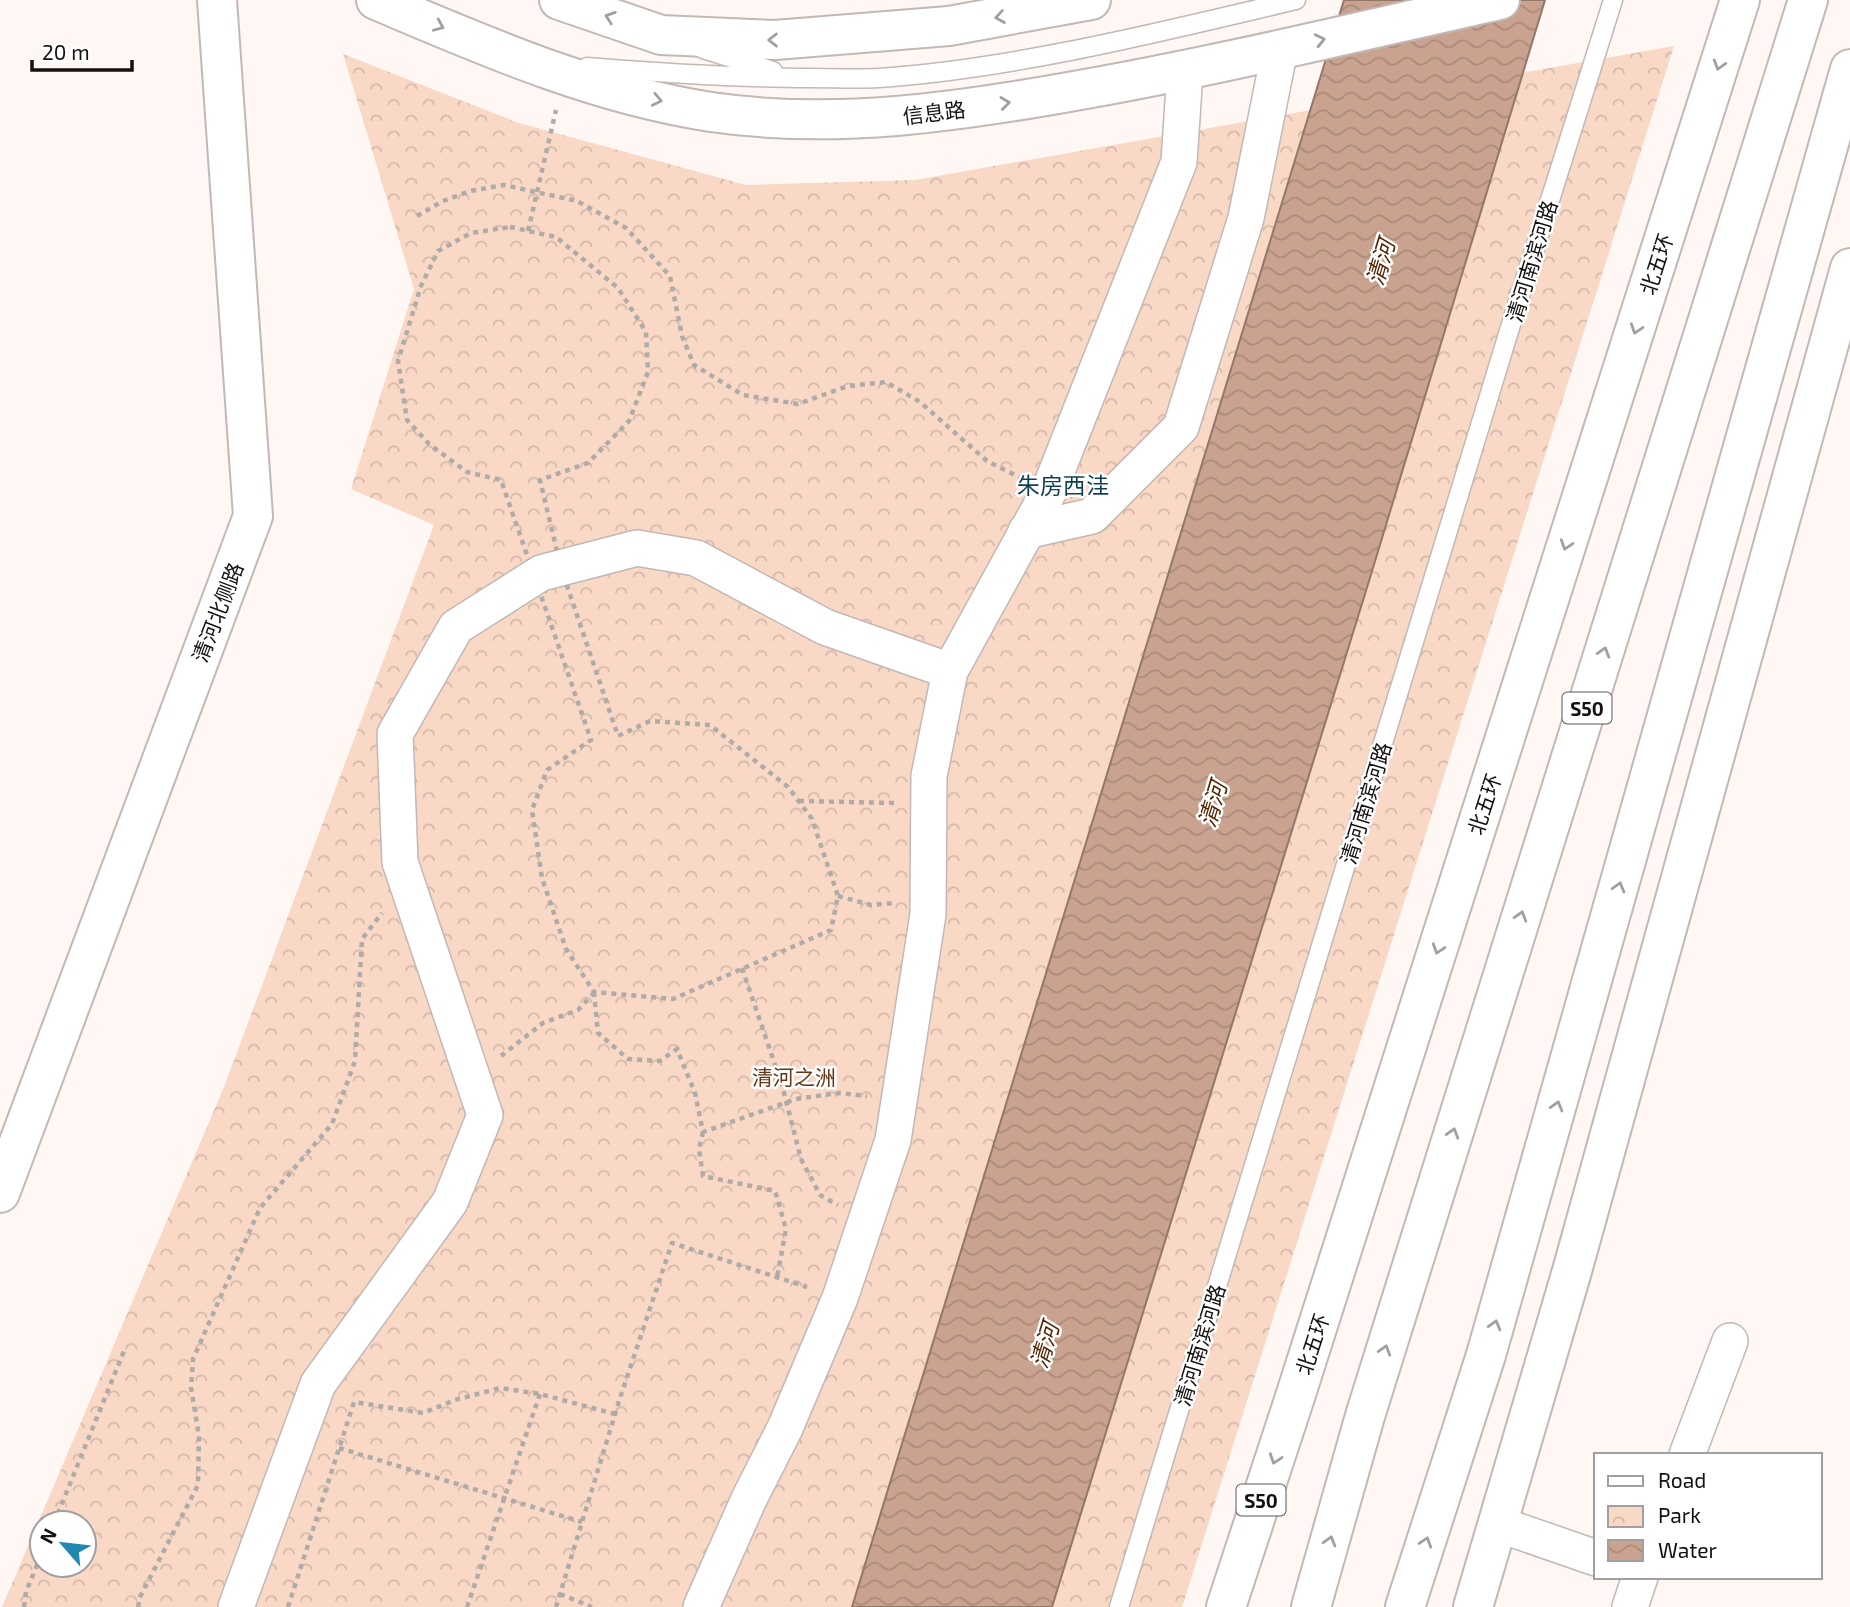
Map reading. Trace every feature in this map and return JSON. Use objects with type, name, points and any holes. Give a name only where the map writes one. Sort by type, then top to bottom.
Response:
[{"type":"main road","name":"清河北侧路","points":[[0,1193],[253,516],[217,0]]},
{"type":"main road","name":"信息路","points":[[376,0],[521,61],[614,91],[710,111],[797,121],[885,119],[1019,101],[1185,72],[1500,0]]},
{"type":"main road","points":[[559,0],[661,34],[788,39],[949,26],[1091,0]]},
{"type":"main road","name":"北五环","points":[[1226,1607],[1740,0]]},
{"type":"main road","name":"S50","points":[[1311,1607],[1365,1416],[1808,0]]},
{"type":"main road","points":[[1405,1607],[1486,1355],[1850,69]]},
{"type":"main road","points":[[1474,1607],[1580,1244],[1850,268]]},
{"type":"street","points":[[1027,531],[1092,516],[1181,427],[1246,218],[1267,52]]},
{"type":"street","points":[[701,1607],[749,1499],[785,1428],[840,1298],[893,1140],[929,900],[929,776],[950,671],[1049,491],[1179,162],[1185,72]]},
{"type":"street","points":[[236,1607],[318,1384],[450,1202],[485,1115],[400,862],[396,734],[456,627],[548,572],[637,548],[696,558],[825,627],[950,671]]},
{"type":"street","points":[[1688,1453],[1730,1341]]},
{"type":"street","points":[[1498,1524],[1594,1557]]},
{"type":"street","points":[[1630,1607],[1639,1579]]},
{"type":"lane","name":"信息路","points":[[521,61],[693,76],[876,78],[942,72],[1034,57],[1296,0]]},
{"type":"lane","name":"清河南滨河路","points":[[1119,1607],[1613,0]]},
{"type":"lane","points":[[661,34],[797,78]]},
{"type":"path","points":[[528,231],[565,75]]},
{"type":"path","points":[[417,216],[443,201],[470,191],[504,185],[577,201],[626,228],[670,276],[682,337],[694,365],[743,395],[799,404],[848,386],[886,382],[920,402],[987,461],[1049,491]]},
{"type":"path","points":[[594,992],[673,999],[831,930],[838,896],[812,820],[788,787],[710,725],[650,721],[618,736],[548,572],[501,480],[467,471],[429,444],[407,420],[398,361],[421,286],[438,251],[471,233],[510,227],[556,236],[618,289],[646,332],[648,372],[629,421],[588,463],[540,480],[548,572],[591,740],[547,770],[532,810],[542,878],[566,949],[594,992],[598,1033],[628,1059],[660,1061],[677,1049],[695,1093],[703,1132],[699,1149],[703,1176],[775,1191],[786,1229],[777,1278]]},
{"type":"path","points":[[798,801],[898,803],[928,797]]},
{"type":"path","points":[[138,1607],[139,1597],[198,1485],[199,1436],[191,1388],[193,1359],[260,1208],[332,1124],[355,1062],[362,939],[394,897],[408,885]]},
{"type":"path","points":[[838,896],[871,905],[929,900]]},
{"type":"path","points":[[742,968],[786,1102],[801,1159],[820,1195],[866,1221]]},
{"type":"path","points":[[470,1069],[504,1054],[543,1023],[578,1010],[594,992]]},
{"type":"path","points":[[703,1132],[786,1102],[839,1093],[899,1100]]},
{"type":"path","points":[[556,1607],[615,1414],[672,1243],[840,1298]]},
{"type":"path","points":[[60,1509],[124,1351]]},
{"type":"path","points":[[288,1607],[354,1402],[423,1413],[455,1400],[500,1388],[540,1394],[615,1414]]},
{"type":"path","points":[[467,1607],[540,1394]]},
{"type":"path","points":[[340,1448],[582,1522]]},
{"type":"path","points":[[24,1607],[31,1579]]},
{"type":"path","points":[[560,1594],[592,1607]]},
{"type":"green space","name":"清河之洲","points":[[1674,46],[1182,1607],[2,1607],[28,1546],[28,1579],[98,1579],[98,1509],[44,1509],[224,1087],[434,525],[351,489],[414,289],[343,54],[519,123],[746,185],[915,180]]},
{"type":"water","name":"清河","points":[[1344,0],[1545,0],[1369,581],[1052,1607],[852,1607]]},
{"type":"district","name":"朱房西洼","points":[[1063,485]]}]
